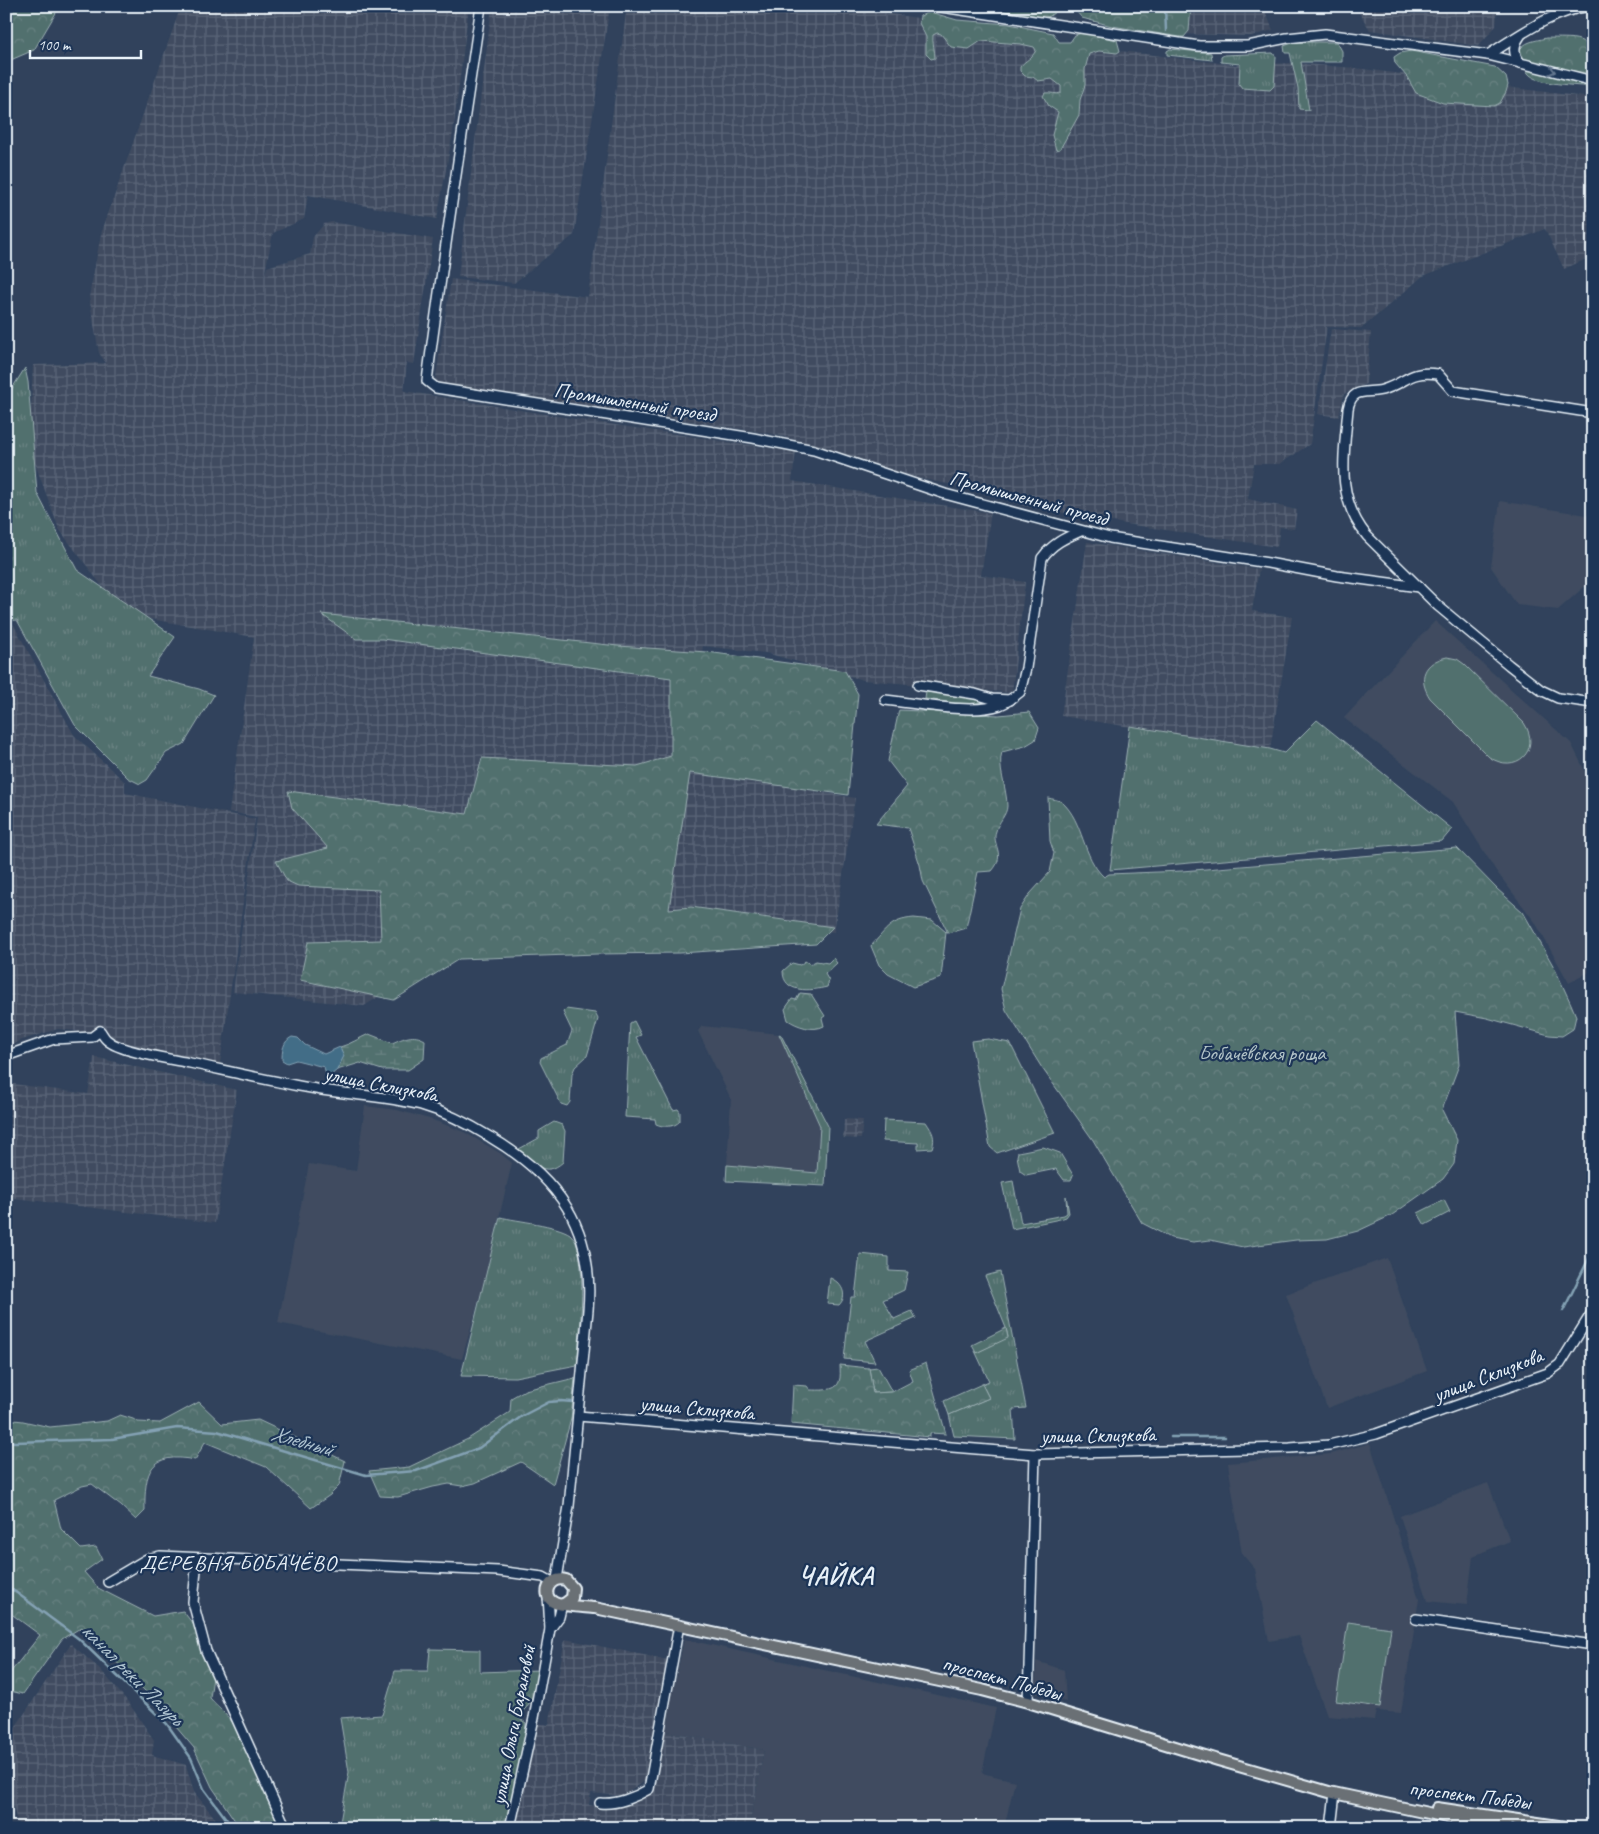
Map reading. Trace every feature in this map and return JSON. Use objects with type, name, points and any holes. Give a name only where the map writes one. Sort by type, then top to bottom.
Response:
[{"type":"main road","points":[[548,1596],[548,1587],[555,1580],[564,1579],[595,1608]]},
{"type":"main road","points":[[563,1604],[572,1598],[572,1586]]},
{"type":"main road","name":"проспект Победы","points":[[548,1596],[553,1602],[595,1608],[917,1676],[1028,1702],[1218,1760],[1335,1793],[1507,1828]]},
{"type":"main road","name":"проспект Победы","points":[[1394,1805],[1431,1807],[1572,1828]]},
{"type":"street","name":"Промышленный проезд","points":[[481,6],[464,133],[447,230],[427,381],[436,388],[753,438],[814,450],[917,485],[1081,531],[1128,541],[1337,576],[1419,587]]},
{"type":"street","points":[[935,6],[1199,46],[1248,46],[1287,38],[1325,34],[1488,55],[1593,81]]},
{"type":"street","points":[[1488,55],[1538,23],[1555,15],[1589,6]]},
{"type":"street","points":[[1520,63],[1515,54],[1514,47],[1522,34]]},
{"type":"street","points":[[1593,413],[1454,392],[1438,374],[1426,372],[1414,374],[1382,390],[1365,391],[1353,397],[1348,409],[1343,469],[1344,486],[1357,522],[1367,536],[1438,606],[1509,666],[1546,693],[1560,698],[1593,703]]},
{"type":"street","points":[[885,700],[960,708],[990,708],[1002,705],[1020,692],[1026,668],[1042,558],[1048,549],[1058,542],[1081,531]]},
{"type":"street","points":[[918,685],[966,692],[992,699],[1010,700]]},
{"type":"street","name":"улица Склизкова","points":[[6,1056],[54,1039],[92,1036],[100,1031],[107,1040],[114,1044],[153,1056],[313,1089],[421,1105],[457,1119],[505,1146],[542,1174],[556,1191],[574,1219],[584,1247],[588,1270],[589,1294],[578,1416],[1035,1454],[1290,1448],[1329,1445],[1369,1436],[1553,1371],[1567,1354],[1593,1311]]},
{"type":"street","points":[[108,1582],[147,1559],[160,1556],[485,1570],[555,1580],[562,1554],[569,1506],[578,1416]]},
{"type":"street","points":[[1028,1702],[1035,1454]]},
{"type":"street","points":[[562,1554],[563,1563],[572,1586]]},
{"type":"street","points":[[197,1559],[194,1602],[206,1650],[286,1828]]},
{"type":"street","name":"улица Ольги Барановой","points":[[510,1828],[534,1718],[550,1629],[548,1596]]},
{"type":"street","name":"улица Ольги Барановой","points":[[550,1629],[559,1617],[563,1604]]},
{"type":"street","points":[[1416,1619],[1593,1645]]},
{"type":"street","points":[[600,1803],[607,1804],[624,1800],[650,1789],[679,1626]]},
{"type":"street","points":[[1331,1828],[1335,1793]]},
{"type":"shaded area","points":[[181,6],[469,6],[453,132],[437,219],[308,195],[304,219],[273,233],[264,277],[267,267],[310,254],[313,237],[324,224],[332,222],[433,239],[414,364],[407,363],[404,391],[796,452],[792,481],[991,513],[981,575],[1025,582],[1012,693],[863,680],[766,653],[703,646],[685,768],[855,798],[834,932],[666,914],[463,945],[364,1006],[233,992],[257,817],[229,812],[254,637],[150,619],[111,598],[59,529],[29,447],[33,365],[106,363],[99,353],[89,297],[101,234]]},
{"type":"shaded area","points":[[492,6],[610,6],[574,235],[514,283],[458,277]]},
{"type":"shaded area","points":[[627,6],[836,6],[1079,46],[1236,65],[1293,63],[1355,68],[1593,98],[1593,256],[1564,269],[1545,229],[1423,276],[1362,328],[1327,327],[1310,444],[1280,464],[1254,464],[1248,499],[1297,510],[1294,529],[1280,527],[1277,547],[1100,520],[1021,505],[1022,498],[922,479],[847,458],[814,445],[773,434],[435,383],[451,279],[588,297]]},
{"type":"shaded area","points":[[1184,6],[1263,6],[1273,30],[1251,36],[1182,34]]},
{"type":"shaded area","points":[[1355,6],[1498,6],[1496,26],[1478,46],[1370,30]]},
{"type":"shaded area","points":[[1331,329],[1371,332],[1366,384],[1344,394],[1339,417],[1318,414]]},
{"type":"shaded area","points":[[1500,501],[1593,516],[1593,588],[1584,587],[1558,610],[1517,605],[1491,567]]},
{"type":"shaded area","points":[[1087,542],[1259,569],[1252,611],[1292,617],[1270,749],[1061,716]]},
{"type":"shaded area","points":[[6,620],[11,620],[74,735],[125,782],[125,793],[255,819],[220,1064],[164,1055],[100,1034],[58,1029],[22,1040],[6,1048]]},
{"type":"shaded area","points":[[1435,621],[1571,743],[1593,787],[1593,970],[1569,983],[1535,922],[1496,871],[1453,802],[1344,718]]},
{"type":"shaded area","points":[[702,1026],[779,1034],[820,1126],[817,1173],[727,1165],[731,1099],[698,1031]]},
{"type":"shaded area","points":[[292,1037],[298,1038],[305,1045],[324,1054],[340,1047],[344,1056],[337,1070],[330,1076],[326,1074],[324,1067],[296,1060],[287,1063],[282,1060],[285,1044]]},
{"type":"shaded area","points":[[94,1057],[237,1090],[215,1223],[6,1197],[6,1083],[88,1094]]},
{"type":"shaded area","points":[[365,1106],[397,1110],[433,1120],[464,1132],[500,1153],[512,1163],[482,1289],[462,1359],[278,1323],[309,1164],[356,1171]]},
{"type":"shaded area","points":[[844,1119],[863,1120],[861,1139],[843,1138]]},
{"type":"shaded area","points":[[1387,1258],[1427,1371],[1327,1408],[1286,1294]]},
{"type":"shaded area","points":[[1370,1443],[1419,1599],[1401,1713],[1376,1711],[1374,1720],[1327,1716],[1299,1636],[1269,1641],[1255,1569],[1242,1554],[1228,1463],[1331,1454]]},
{"type":"shaded area","points":[[1488,1483],[1510,1541],[1473,1556],[1467,1605],[1427,1601],[1400,1516]]},
{"type":"shaded area","points":[[565,1639],[668,1660],[648,1779],[623,1796],[591,1793],[589,1805],[605,1808],[653,1793],[665,1731],[764,1750],[749,1828],[515,1828],[536,1723],[549,1725]]},
{"type":"shaded area","points":[[684,1639],[996,1708],[982,1773],[1015,1781],[1004,1828],[749,1828],[764,1750],[665,1731]]},
{"type":"shaded area","points":[[71,1644],[100,1669],[128,1702],[154,1740],[152,1755],[186,1765],[194,1792],[223,1828],[19,1828],[12,1803],[6,1798],[6,1741]]},
{"type":"shaded area","points":[[1036,1661],[1064,1670],[1066,1702],[1035,1693]]},
{"type":"green space","points":[[6,6],[60,6],[34,50],[6,62]]},
{"type":"green space","points":[[977,6],[1057,6],[1056,11],[1050,16],[1043,18]]},
{"type":"green space","points":[[1075,6],[1191,6],[1189,31],[1184,37],[1180,37],[1112,26],[1082,18],[1075,10]]},
{"type":"green space","points":[[930,12],[957,20],[1009,24],[1053,33],[1059,42],[1070,42],[1075,35],[1082,33],[1117,40],[1120,51],[1117,53],[1099,51],[1089,54],[1085,69],[1085,85],[1080,100],[1079,115],[1060,149],[1056,150],[1052,135],[1058,112],[1049,106],[1043,96],[1045,93],[1061,93],[1061,86],[1052,79],[1038,81],[1033,77],[1025,76],[1020,71],[1020,67],[1036,50],[1034,47],[1021,44],[981,41],[969,49],[951,47],[941,34],[937,33],[933,35],[935,58],[931,59],[926,54],[926,37],[919,23],[920,16]]},
{"type":"green space","points":[[1546,38],[1573,39],[1585,43],[1592,56],[1592,87],[1548,82],[1533,77],[1528,73],[1518,52],[1520,48],[1534,41]]},
{"type":"green space","points":[[1295,42],[1337,42],[1342,51],[1342,62],[1301,62],[1309,110],[1299,109],[1298,88],[1290,53],[1285,53],[1284,46]]},
{"type":"green space","points":[[1170,49],[1211,53],[1212,60],[1167,55],[1167,51]]},
{"type":"green space","points":[[1411,51],[1495,67],[1506,77],[1508,85],[1506,92],[1500,103],[1494,106],[1443,103],[1416,93],[1407,77],[1395,63],[1394,57],[1400,53]]},
{"type":"green space","points":[[1273,53],[1276,57],[1274,86],[1270,90],[1242,88],[1239,84],[1240,64],[1221,62],[1221,57],[1224,55]]},
{"type":"green space","points":[[25,368],[28,382],[37,493],[77,570],[175,637],[148,676],[199,689],[214,695],[184,744],[166,753],[147,780],[140,784],[128,778],[75,725],[17,620],[6,621],[6,398]]},
{"type":"green space","points":[[321,614],[618,646],[707,652],[845,671],[858,694],[848,795],[690,773],[669,909],[691,907],[833,927],[816,944],[680,953],[459,959],[394,1000],[300,980],[308,942],[381,940],[379,890],[298,886],[287,881],[276,861],[328,848],[292,808],[288,791],[467,814],[482,758],[637,766],[671,756],[671,678],[382,639],[356,639]]},
{"type":"green space","points":[[1447,657],[1457,659],[1464,664],[1524,723],[1529,733],[1530,742],[1528,750],[1523,757],[1508,763],[1499,762],[1489,757],[1430,698],[1424,684],[1425,672],[1433,663]]},
{"type":"green space","points":[[926,692],[971,697],[986,703],[963,704],[925,699]]},
{"type":"green space","points":[[899,710],[999,715],[1029,712],[1039,728],[1035,740],[1025,746],[1002,752],[1001,771],[1007,806],[995,836],[999,855],[998,860],[992,871],[978,872],[966,928],[948,933],[923,881],[908,828],[876,824],[907,786],[888,761]]},
{"type":"green space","points":[[1317,720],[1452,829],[1442,841],[1110,870],[1130,726],[1270,749],[1284,753]]},
{"type":"green space","name":"Бобачёвская роща","points":[[1048,798],[1062,802],[1069,810],[1075,819],[1091,860],[1104,877],[1109,874],[1182,871],[1457,848],[1497,889],[1523,912],[1555,969],[1571,1004],[1576,1016],[1573,1029],[1562,1036],[1549,1035],[1487,1018],[1455,1012],[1459,1065],[1442,1110],[1457,1140],[1454,1164],[1443,1179],[1392,1215],[1358,1231],[1327,1239],[1296,1240],[1243,1247],[1210,1240],[1193,1242],[1171,1238],[1142,1223],[1093,1140],[1042,1068],[1006,1010],[1001,989],[1020,909],[1030,894],[1050,872],[1054,853],[1050,841]]},
{"type":"green space","points":[[914,918],[932,920],[946,932],[941,978],[913,987],[888,974],[879,965],[871,946],[894,923]]},
{"type":"green space","points":[[833,958],[837,963],[825,974],[829,981],[827,987],[799,989],[788,984],[784,978],[783,971],[792,963],[800,965],[805,961],[810,964],[816,961],[828,963]]},
{"type":"green space","points":[[800,993],[811,994],[825,1016],[822,1018],[824,1026],[810,1028],[800,1026],[788,1020],[785,1009],[792,999],[796,1000]]},
{"type":"green space","points":[[566,1009],[595,1013],[598,1019],[587,1056],[575,1067],[572,1074],[570,1102],[567,1106],[561,1104],[540,1062],[541,1058],[567,1045],[572,1031],[563,1012]]},
{"type":"green space","points":[[634,1021],[641,1035],[636,1037],[673,1110],[678,1109],[680,1112],[680,1121],[675,1125],[662,1126],[656,1124],[655,1119],[625,1117],[630,1023]]},
{"type":"green space","points":[[369,1034],[392,1043],[408,1037],[421,1038],[425,1040],[424,1059],[408,1070],[382,1070],[360,1063],[337,1070],[343,1056],[340,1047]]},
{"type":"green space","points":[[779,1034],[828,1126],[825,1186],[726,1181],[727,1165],[817,1173],[820,1126]]},
{"type":"green space","points":[[988,1039],[1010,1043],[1055,1133],[997,1153],[990,1147],[971,1041]]},
{"type":"green space","points":[[884,1120],[926,1122],[933,1134],[932,1148],[918,1149],[918,1143],[883,1141]]},
{"type":"green space","points":[[554,1122],[562,1125],[565,1131],[563,1162],[556,1167],[544,1169],[534,1163],[519,1149],[539,1138],[539,1131]]},
{"type":"green space","points":[[1043,1147],[1060,1153],[1073,1175],[1071,1180],[1064,1180],[1056,1169],[1026,1175],[1020,1171],[1018,1152]]},
{"type":"green space","points":[[1013,1181],[1021,1223],[1064,1215],[1067,1213],[1066,1196],[1069,1213],[1066,1217],[1060,1219],[1012,1229],[1002,1183]]},
{"type":"green space","points":[[1444,1200],[1450,1212],[1425,1225],[1418,1213]]},
{"type":"green space","points":[[500,1217],[556,1228],[570,1234],[576,1243],[582,1275],[577,1365],[515,1377],[461,1376]]},
{"type":"green space","points":[[860,1254],[889,1257],[889,1271],[908,1272],[904,1290],[883,1300],[894,1319],[912,1311],[916,1318],[865,1341],[875,1362],[844,1359],[851,1297],[855,1297]]},
{"type":"green space","points":[[1000,1272],[1026,1408],[1013,1409],[1015,1439],[954,1436],[949,1415],[989,1398],[982,1384],[989,1381],[976,1353],[1008,1337],[985,1276]]},
{"type":"green space","points":[[830,1278],[837,1282],[842,1289],[843,1297],[839,1305],[827,1304]]},
{"type":"green space","points":[[1006,1328],[1008,1338],[976,1353],[972,1345]]},
{"type":"green space","points":[[926,1363],[946,1434],[930,1433],[930,1437],[791,1424],[793,1385],[807,1386],[810,1390],[831,1389],[840,1380],[840,1365],[869,1368],[873,1393],[892,1392],[913,1381],[909,1370]]},
{"type":"green space","points":[[878,1367],[892,1392],[873,1393],[869,1368]]},
{"type":"green space","points":[[575,1378],[571,1419],[553,1484],[521,1462],[475,1483],[462,1486],[449,1484],[398,1497],[380,1496],[369,1471],[409,1467],[468,1439],[510,1412],[511,1398],[525,1390]]},
{"type":"green space","points":[[982,1384],[989,1398],[949,1415],[944,1401]]},
{"type":"green space","points":[[199,1402],[222,1424],[258,1420],[345,1461],[339,1486],[330,1495],[311,1508],[266,1467],[205,1442],[195,1460],[168,1459],[159,1462],[153,1467],[146,1485],[145,1511],[136,1520],[92,1484],[82,1486],[54,1500],[61,1529],[81,1549],[96,1547],[102,1559],[84,1572],[98,1588],[153,1616],[183,1611],[193,1624],[213,1677],[210,1698],[237,1727],[284,1828],[240,1828],[212,1787],[194,1748],[146,1692],[82,1627],[62,1639],[23,1694],[10,1691],[6,1678],[40,1635],[6,1610],[6,1419],[50,1427],[107,1421],[120,1415],[138,1422],[160,1423]]},
{"type":"green space","points":[[1348,1622],[1391,1628],[1380,1707],[1336,1701]]},
{"type":"green space","points":[[430,1649],[480,1650],[480,1672],[539,1670],[530,1701],[527,1707],[518,1714],[520,1719],[526,1723],[524,1749],[507,1828],[339,1828],[349,1772],[340,1718],[382,1715],[395,1671],[428,1671]]},
{"type":"waterway","name":"Хлебный","points":[[1165,6],[1166,31]]},
{"type":"waterway","name":"Хлебный","points":[[1563,1311],[1593,1250]]},
{"type":"waterway","name":"Хлебный","points":[[6,1441],[112,1439],[177,1428],[217,1431],[366,1475],[416,1471],[479,1448],[522,1416],[549,1402],[572,1402]]},
{"type":"waterway","name":"Хлебный","points":[[1171,1437],[1225,1437]]},
{"type":"waterway","name":"канал реки Лазурь","points":[[6,1585],[79,1639],[167,1724],[191,1758],[204,1789],[233,1828]]},
{"type":"district","name":"ДЕРЕВНЯ БОБАЧЁВО","points":[[238,1563]]},
{"type":"district","name":"ЧАЙКА","points":[[836,1575]]}]
